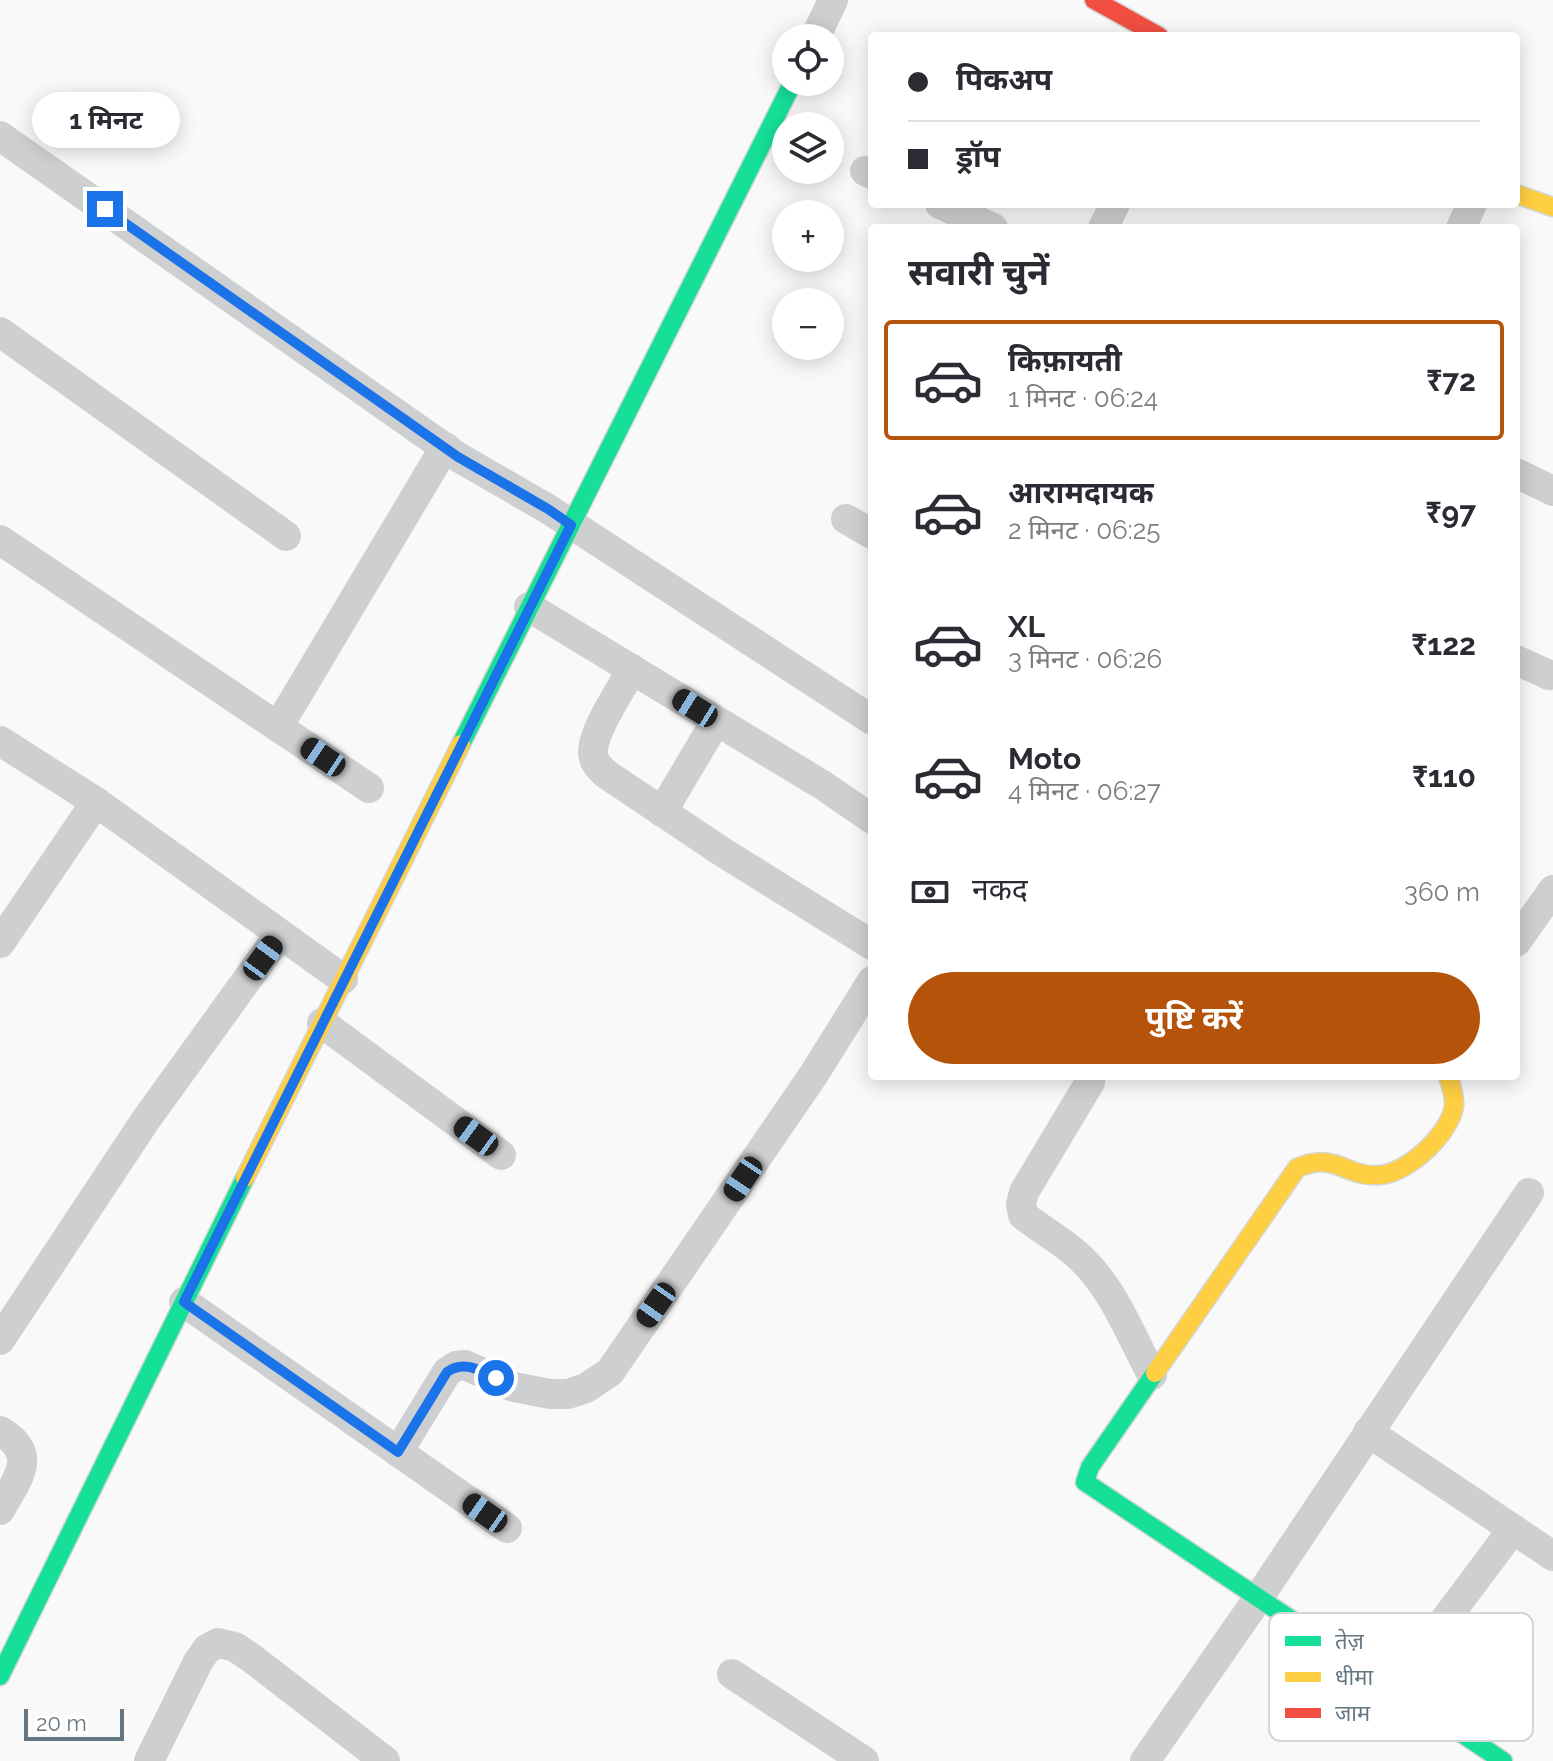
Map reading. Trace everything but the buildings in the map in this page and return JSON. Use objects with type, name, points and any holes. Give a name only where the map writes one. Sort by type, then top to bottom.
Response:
[{"type":"street","points":[[822,24],[833,0]]},
{"type":"street","points":[[1094,0],[1152,32]]},
{"type":"street","points":[[0,1676],[322,1023],[329,970],[529,607],[550,511],[785,96]]},
{"type":"street","points":[[0,136],[445,447],[550,511],[868,716]]},
{"type":"street","points":[[1520,195],[1553,207]]},
{"type":"street","points":[[949,208],[984,224]]},
{"type":"street","points":[[0,332],[286,536]]},
{"type":"street","points":[[278,727],[445,447]]},
{"type":"street","points":[[1520,475],[1553,491]]},
{"type":"street","points":[[846,519],[868,532]]},
{"type":"street","points":[[0,540],[369,788]]},
{"type":"street","points":[[529,607],[824,786],[868,816]]},
{"type":"street","points":[[1520,662],[1549,675]]},
{"type":"street","points":[[632,669],[596,737],[593,752],[595,763],[662,812],[868,942]]},
{"type":"street","points":[[662,812],[716,721]]},
{"type":"street","points":[[0,741],[96,802],[329,970]]},
{"type":"street","points":[[0,943],[96,802]]},
{"type":"street","points":[[1520,936],[1553,890]]},
{"type":"street","points":[[0,1340],[145,1121],[280,934]]},
{"type":"street","points":[[398,1452],[447,1372],[456,1366],[465,1365],[514,1387],[550,1394],[568,1394],[586,1388],[610,1372],[805,1087],[868,987]]},
{"type":"street","points":[[322,1023],[501,1155]]},
{"type":"street","points":[[1283,1613],[1085,1482],[1090,1467],[1152,1375],[1297,1168],[1312,1160],[1327,1160],[1364,1174],[1396,1173],[1409,1165],[1442,1131],[1454,1106],[1449,1080]]},
{"type":"street","points":[[1090,1082],[1024,1192],[1021,1204],[1023,1215],[1075,1253],[1094,1272],[1106,1288],[1152,1375]]},
{"type":"street","points":[[1158,1756],[1259,1597],[1529,1193]]},
{"type":"street","points":[[184,1302],[507,1528]]},
{"type":"street","points":[[0,1431],[23,1452],[23,1465],[0,1510]]},
{"type":"street","points":[[1368,1432],[1513,1529],[1549,1544]]},
{"type":"street","points":[[1450,1613],[1513,1529]]},
{"type":"street","points":[[149,1761],[198,1662],[207,1649],[218,1643],[235,1647],[250,1657],[385,1761]]},
{"type":"street","points":[[732,1674],[864,1761]]},
{"type":"street","points":[[1473,1741],[1503,1761]]},
{"type":"traffic: fast","points":[[461,744],[786,96]]},
{"type":"traffic: fast","points":[[0,1676],[245,1178]]},
{"type":"traffic: fast","points":[[1155,1373],[1090,1467],[1085,1482],[1281,1613]]},
{"type":"traffic: fast","points":[[1473,1741],[1503,1761]]},
{"type":"traffic: slow","points":[[1520,195],[1553,207]]},
{"type":"traffic: slow","points":[[245,1178],[461,744]]},
{"type":"traffic: slow","points":[[1155,1373],[1297,1168],[1322,1162],[1358,1173],[1380,1175],[1403,1167],[1436,1140],[1451,1117],[1454,1098],[1449,1080]]},
{"type":"traffic: jam","points":[[1094,0],[1152,32]]},
{"type":"route","points":[[105,209],[458,457],[571,525],[184,1302],[398,1452],[447,1372],[465,1365],[496,1378]]}]
